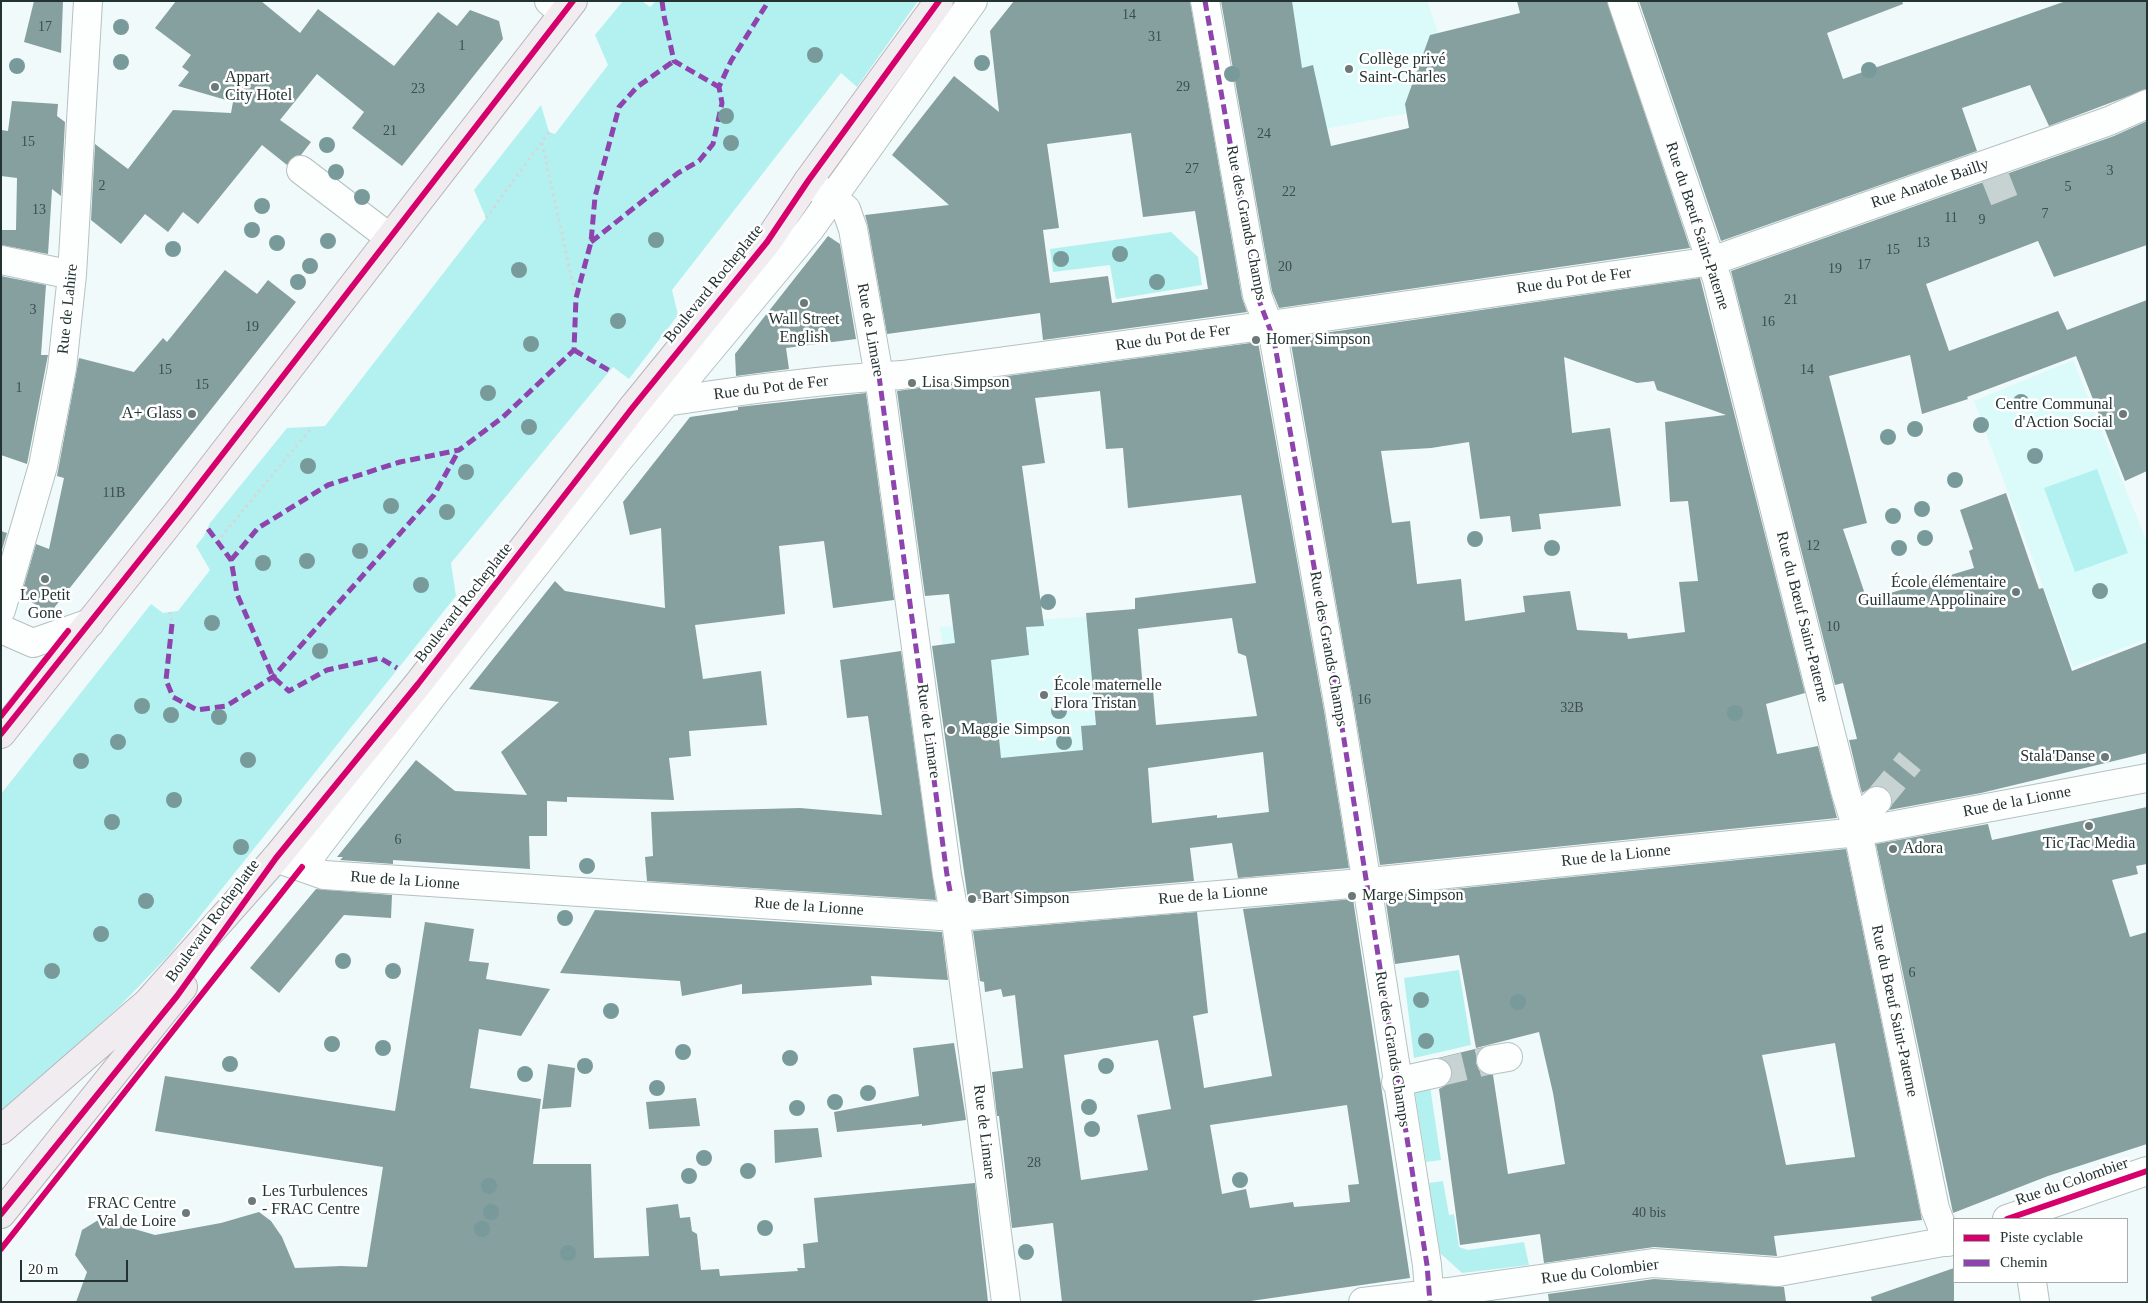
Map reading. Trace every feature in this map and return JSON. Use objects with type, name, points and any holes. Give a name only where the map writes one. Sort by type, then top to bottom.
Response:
[{"type":"main road","name":"Boulevard Rocheplatte","points":[[1,1130],[148,1002],[276,858],[418,684],[633,407],[767,242],[808,181],[939,1]]},
{"type":"main road","points":[[1,734],[79,627],[386,235],[563,4]]},
{"type":"main road","points":[[1,746],[79,627]]},
{"type":"main road","name":"Boulevard Rocheplatte","points":[[1,1214],[176,996],[276,858]]},
{"type":"street","name":"Rue de Lahire","points":[[1,610],[43,466],[62,368],[72,275],[88,1]]},
{"type":"street","points":[[302,867],[432,696],[616,463],[810,229],[972,1]]},
{"type":"street","name":"Rue des Grands Champs","points":[[1205,1],[1257,295],[1270,325],[1274,340],[1337,699],[1430,1298]]},
{"type":"street","name":"Rue du Bœuf Saint-Paterne","points":[[1622,1],[1712,261],[1845,790],[1858,832],[1935,1209],[1951,1241]]},
{"type":"street","name":"Rue Anatole Bailly","points":[[1712,261],[1992,168],[2147,104]]},
{"type":"street","points":[[301,170],[386,235]]},
{"type":"street","name":"Rue de Limare","points":[[808,181],[846,208],[850,217],[879,376],[947,875],[956,917],[1006,1302]]},
{"type":"street","points":[[1,260],[72,275]]},
{"type":"street","name":"Rue du Pot de Fer","points":[[633,407],[667,401],[879,376],[1270,325],[1712,261]]},
{"type":"street","points":[[1,629],[33,643],[79,627]]},
{"type":"street","name":"Rue de la Lionne","points":[[276,858],[324,875],[956,917],[1366,881],[1858,832],[2147,778]]},
{"type":"street","points":[[1858,832],[1866,811],[1877,800]]},
{"type":"street","points":[[1396,1082],[1437,1073]]},
{"type":"street","name":"Rue du Colombier","points":[[2016,1218],[2147,1172]]},
{"type":"street","name":"Rue du Colombier","points":[[1363,1302],[1430,1298],[1653,1263],[1778,1272],[1951,1241]]},
{"type":"street","points":[[2032,1283],[2035,1302]]},
{"type":"path","points":[[486,218],[549,132]]},
{"type":"path","points":[[542,143],[576,298]]},
{"type":"path","points":[[217,542],[312,427]]},
{"type":"path","points":[[170,612],[172,624]]},
{"type":"shaded area","points":[[623,1],[642,1],[650,7],[656,1],[918,1],[857,87],[841,73],[672,290],[678,315],[629,379],[613,367],[451,563],[456,596],[169,955],[119,1007],[1,1113],[1,794],[151,604],[163,613],[178,611],[210,570],[196,546],[204,536],[210,523],[287,428],[325,426],[486,218],[474,190],[541,105],[549,132],[555,134],[608,65],[595,35]]},
{"type":"shaded area","name":"Collège privé Saint-Charles","points":[[1235,1],[1427,1],[1440,38],[1409,113],[1261,141]]},
{"type":"shaded area","points":[[1171,232],[1198,257],[1202,285],[1116,299],[1110,265],[1053,272],[1050,249]]},
{"type":"shaded area","points":[[2073,360],[2147,542],[2147,639],[2073,667],[1974,401]]},
{"type":"shaded area","points":[[2097,469],[2128,553],[2075,572],[2044,488]]},
{"type":"shaded area","name":"École maternelle Flora Tristan","points":[[1133,613],[1144,762],[960,787],[940,627]]},
{"type":"shaded area","points":[[1459,970],[1471,1045],[1414,1058],[1404,978]]},
{"type":"shaded area","points":[[1427,1066],[1441,1160],[1426,1162],[1411,1068]]},
{"type":"shaded area","points":[[1443,1181],[1449,1215],[1454,1214],[1459,1247],[1468,1250],[1524,1242],[1529,1265],[1462,1273],[1440,1253],[1429,1183]]},
{"type":"building","points":[[34,1],[63,1],[61,53],[24,42]]},
{"type":"building","points":[[176,1],[261,1],[300,33],[318,9],[394,66],[438,12],[457,26],[470,10],[499,21],[503,39],[402,166],[352,128],[364,112],[317,74],[280,120],[311,142],[301,155],[295,156],[287,165],[262,145],[198,224],[183,212],[168,232],[145,214],[121,244],[91,220],[95,144],[128,169],[173,110],[231,113],[233,102],[178,86],[189,72],[182,67],[191,55],[155,28]]},
{"type":"building","points":[[1014,1],[1190,1],[1242,298],[1247,312],[1043,340],[1040,313],[887,334],[865,215],[949,205],[892,155],[954,76],[999,112],[990,31]],"holes":[[[1131,133],[1143,217],[1195,211],[1208,289],[1112,303],[1108,276],[1050,283],[1043,230],[1059,228],[1047,144]]]},
{"type":"building","points":[[1221,1],[1292,1],[1302,68],[1313,65],[1331,146],[1409,128],[1405,104],[1430,35],[1520,13],[1517,1],[1607,1],[1690,248],[1279,308],[1272,291]]},
{"type":"building","points":[[1639,1],[1902,1],[1903,4],[1827,33],[1843,79],[2066,1],[2147,1],[2147,89],[2049,126],[2030,85],[1962,108],[1977,151],[1721,241]]},
{"type":"building","points":[[12,101],[58,104],[57,116],[65,122],[61,196],[52,189],[48,254],[1,245],[1,230],[16,230],[17,178],[1,176],[1,130],[8,131]]},
{"type":"building","points":[[2147,121],[2147,245],[2054,277],[2038,241],[1926,284],[1949,351],[2058,311],[2067,330],[2147,300],[2147,471],[2125,481],[2076,356],[1967,397],[1968,399],[1922,414],[1910,355],[1829,376],[1867,523],[1843,529],[1867,600],[1974,568],[1969,551],[1973,549],[1960,510],[2006,493],[2039,589],[2043,588],[2072,671],[2147,642],[2147,753],[1981,793],[1889,810],[1892,805],[1892,798],[1888,790],[1881,786],[1874,786],[1862,793],[1849,740],[1857,739],[1843,683],[1835,685],[1731,271],[2114,136]]},
{"type":"building","points":[[828,236],[840,244],[856,339],[786,348],[789,369],[736,376],[735,354]]},
{"type":"building","points":[[225,270],[257,294],[268,280],[296,302],[50,613],[21,596],[36,544],[49,549],[64,478],[57,476],[79,358],[134,372],[163,338],[167,342]]},
{"type":"building","points":[[1,276],[46,285],[41,355],[48,355],[27,464],[1,455]]},
{"type":"building","points":[[1700,278],[1805,693],[1766,704],[1777,754],[1818,746],[1837,818],[1380,865],[1290,338]],"holes":[[[1564,357],[1637,383],[1654,381],[1657,390],[1726,415],[1665,422],[1670,502],[1688,501],[1698,581],[1679,582],[1685,632],[1628,639],[1627,633],[1577,630],[1570,591],[1523,596],[1525,612],[1465,621],[1461,579],[1417,584],[1410,521],[1392,523],[1381,451],[1431,448],[1469,442],[1480,519],[1510,516],[1512,532],[1541,529],[1539,514],[1621,506],[1610,428],[1572,433]]]},
{"type":"building","points":[[1258,342],[1324,711],[1349,868],[1238,878],[1232,843],[1190,848],[1194,881],[968,900],[932,646],[955,643],[949,594],[925,596],[897,391]],"holes":[[[1100,391],[1106,449],[1123,448],[1128,508],[1241,495],[1256,583],[1135,598],[1135,609],[1086,613],[1096,725],[1081,726],[1083,750],[1001,758],[991,660],[1029,655],[1026,627],[1044,626],[1022,466],[1045,463],[1035,398]],[[1232,618],[1238,653],[1246,656],[1257,716],[1156,725],[1153,690],[1143,690],[1138,629]],[[1263,752],[1269,812],[1217,818],[1217,815],[1152,823],[1148,768]]]},
{"type":"building","points":[[866,393],[894,600],[833,608],[824,541],[779,546],[785,614],[695,625],[703,679],[761,671],[767,725],[689,731],[691,756],[669,758],[674,800],[567,797],[567,802],[547,801],[547,836],[529,836],[530,869],[393,860],[393,864],[340,860],[343,857],[337,857],[416,760],[455,791],[527,795],[501,752],[559,702],[469,689],[555,581],[565,591],[665,608],[661,528],[630,535],[623,502],[690,417],[738,410],[738,407]]},
{"type":"building","points":[[1,531],[7,533],[1,553]]},
{"type":"building","points":[[901,651],[936,900],[647,881],[645,857],[653,856],[651,812],[800,808],[882,815],[868,716],[847,718],[840,660]]},
{"type":"building","points":[[2147,807],[2147,864],[2136,866],[2138,874],[2112,880],[2130,937],[2147,932],[2147,1144],[2048,1176],[1953,1213],[1876,844],[1988,824],[1992,840]]},
{"type":"building","points":[[1846,849],[1922,1220],[1774,1236],[1777,1256],[1654,1247],[1544,1263],[1540,1234],[1460,1245],[1439,1089],[1448,1084],[1452,1078],[1452,1070],[1448,1062],[1438,1058],[1483,1047],[1477,1054],[1476,1063],[1479,1070],[1485,1074],[1493,1075],[1508,1174],[1565,1164],[1553,1093],[1539,1032],[1476,1048],[1459,955],[1395,964],[1385,896]],"holes":[[[1835,1043],[1855,1157],[1786,1165],[1762,1055]]]},
{"type":"building","points":[[316,889],[392,895],[391,918],[344,915],[279,993],[250,968]]},
{"type":"building","points":[[1353,899],[1410,1278],[1244,1302],[1062,1302],[1053,1223],[1012,1228],[992,1072],[1023,1068],[1015,995],[1003,997],[1001,989],[985,992],[984,982],[980,981],[973,931],[1197,912],[1208,1013],[1193,1016],[1204,1088],[1272,1076],[1243,909]],"holes":[[[1158,1040],[1171,1109],[1137,1115],[1148,1170],[1081,1180],[1064,1055]],[[1347,1105],[1359,1184],[1348,1185],[1350,1202],[1294,1207],[1293,1202],[1250,1208],[1246,1189],[1222,1194],[1210,1125]]]},
{"type":"building","points":[[595,910],[942,932],[948,980],[871,976],[872,985],[742,994],[742,984],[682,996],[680,981],[560,973]]},
{"type":"building","points":[[425,922],[474,929],[469,961],[489,963],[486,979],[550,989],[521,1036],[479,1029],[470,1088],[541,1099],[533,1164],[591,1164],[594,1258],[649,1256],[646,1208],[678,1204],[680,1218],[690,1217],[692,1231],[697,1234],[701,1270],[719,1269],[720,1276],[798,1271],[797,1268],[805,1268],[803,1244],[818,1242],[814,1198],[975,1183],[988,1302],[76,1302],[87,1272],[75,1255],[82,1230],[100,1219],[155,1235],[221,1223],[259,1212],[271,1221],[282,1237],[295,1268],[367,1267],[383,1167],[155,1131],[165,1076],[395,1111]]},
{"type":"building","points":[[954,1043],[966,1120],[922,1126],[922,1124],[837,1132],[834,1112],[919,1096],[913,1048]]},
{"type":"building","points":[[548,1064],[575,1068],[571,1107],[542,1109]]},
{"type":"building","points":[[696,1098],[700,1126],[649,1129],[646,1102]]},
{"type":"building","points":[[818,1128],[822,1157],[775,1163],[774,1130]]},
{"type":"building","points":[[1953,1268],[1954,1302],[1872,1302],[1871,1297]]},
{"type":"building","points":[[1654,1279],[1784,1287],[1786,1302],[1549,1302],[1548,1294]]},
{"type":"tunnel","points":[[1994,174],[2009,212]]},
{"type":"tunnel","points":[[1877,801],[1910,761]]},
{"type":"tunnel","points":[[1437,1073],[1491,1060]]},
{"type":"marked path","points":[[662,1],[674,61],[719,87]]},
{"type":"marked path","points":[[1205,1],[1257,295],[1274,340],[1339,708],[1427,1265],[1430,1302]]},
{"type":"marked path","points":[[591,242],[678,173],[699,161],[713,144],[722,103],[719,87],[731,61],[768,2]]},
{"type":"marked path","points":[[231,560],[258,528],[328,485],[400,462],[459,450],[503,417],[574,350],[576,298],[591,242],[595,197],[619,107],[637,87],[674,61]]},
{"type":"marked path","points":[[574,350],[610,371]]},
{"type":"marked path","points":[[879,376],[951,896]]},
{"type":"marked path","points":[[172,624],[166,680],[173,697],[197,710],[226,706],[273,677],[434,495],[459,450]]},
{"type":"marked path","points":[[208,529],[231,560],[237,594],[273,677],[289,691],[327,670],[380,658],[397,668]]},
{"type":"cycle path","points":[[1,734],[181,508],[573,1]]},
{"type":"cycle path","points":[[1,1214],[177,996],[276,858],[418,684],[633,407],[767,242],[808,181],[939,1]]},
{"type":"cycle path","points":[[1,716],[68,631]]},
{"type":"cycle path","points":[[1,1249],[302,867]]},
{"type":"cycle path","points":[[2010,1218],[2147,1171]]},
{"type":"place","name":"Collège privé Saint-Charles","points":[[1349,69]]},
{"type":"place","name":"Appart City Hotel","points":[[215,87]]},
{"type":"place","name":"Wall Street English","points":[[804,303]]},
{"type":"place","name":"Homer Simpson","points":[[1256,340]]},
{"type":"place","name":"Lisa Simpson","points":[[912,383]]},
{"type":"place","name":"A+ Glass","points":[[192,414]]},
{"type":"place","name":"Centre Communal d'Action Social","points":[[2123,414]]},
{"type":"place","name":"Le Petit Gone","points":[[45,579]]},
{"type":"place","name":"École élémentaire Guillaume Appolinaire","points":[[2016,592]]},
{"type":"place","name":"École maternelle Flora Tristan","points":[[1044,695]]},
{"type":"place","name":"Maggie Simpson","points":[[951,730]]},
{"type":"place","name":"Stala'Danse","points":[[2105,757]]},
{"type":"place","name":"Tic Tac Media","points":[[2089,826]]},
{"type":"place","name":"Adora","points":[[1893,849]]},
{"type":"place","name":"Marge Simpson","points":[[1352,896]]},
{"type":"place","name":"Bart Simpson","points":[[972,899]]},
{"type":"place","name":"Les Turbulences - FRAC Centre","points":[[252,1201]]},
{"type":"place","name":"FRAC Centre Val de Loire","points":[[186,1213]]}]
